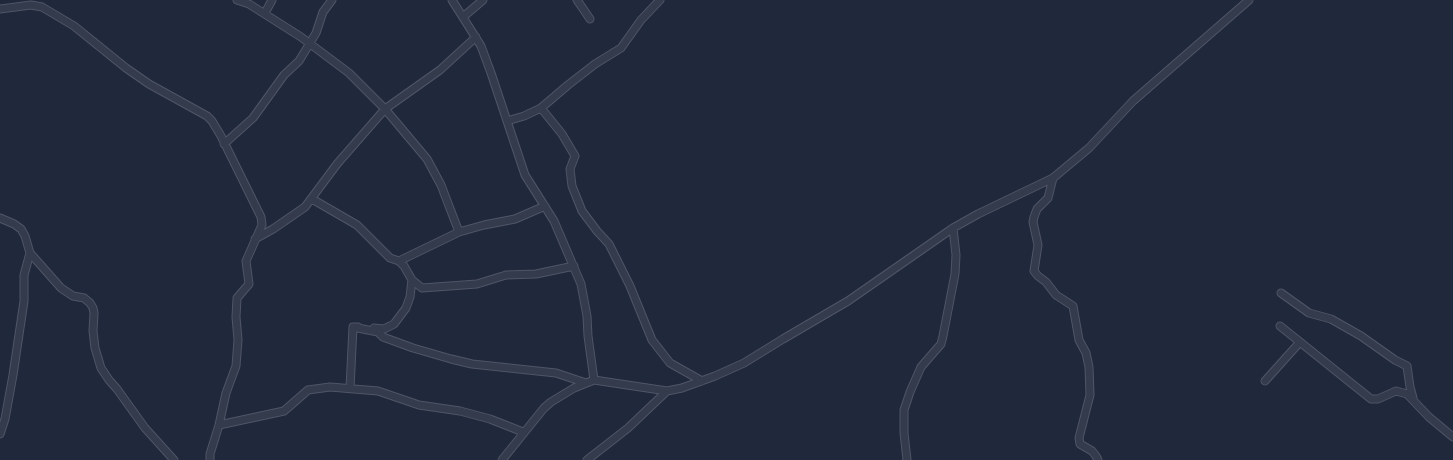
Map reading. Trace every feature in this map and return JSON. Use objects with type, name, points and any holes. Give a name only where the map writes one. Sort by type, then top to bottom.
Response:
[{"type":"street","points":[[237,0],[249,4],[349,73],[385,109],[427,159],[441,185],[459,232]]},
{"type":"street","points":[[264,14],[272,0]]},
{"type":"street","points":[[224,144],[253,118],[284,75],[299,61],[316,33],[323,12],[332,0]]},
{"type":"street","points":[[452,0],[476,36],[491,73],[525,175],[554,221],[581,284],[587,316],[594,380]]},
{"type":"street","points":[[463,16],[483,0]]},
{"type":"street","points":[[577,0],[590,18]]},
{"type":"street","points":[[507,121],[524,116],[541,108],[595,64],[621,48],[641,20],[660,0]]},
{"type":"street","points":[[502,460],[523,432],[544,408],[574,388],[594,380],[666,390],[682,388],[744,363],[848,301],[953,228],[978,214],[1053,178],[1089,148],[1133,101],[1249,0]]},
{"type":"street","points":[[0,9],[31,5],[42,7],[74,26],[126,68],[149,84],[208,116],[215,126],[261,217],[262,225],[246,260],[249,284],[237,298],[236,316],[238,340],[236,366],[226,392],[219,425],[210,454],[210,460]]},
{"type":"street","points":[[255,239],[273,229],[299,211],[312,199],[337,164],[385,109],[440,70],[476,36]]},
{"type":"street","points":[[541,108],[562,134],[575,156],[570,169],[572,186],[582,211],[609,244],[630,286],[652,340],[670,363],[702,381]]},
{"type":"street","points":[[1053,178],[1048,198],[1037,209],[1034,216],[1033,222],[1038,245],[1034,271],[1046,282],[1056,295],[1073,306],[1079,340],[1086,353],[1089,367],[1090,395],[1079,438],[1080,444],[1092,452],[1098,460]]},
{"type":"street","points":[[312,199],[357,225],[390,258],[400,261],[412,280],[422,288],[426,289],[483,283],[506,275],[536,274],[574,266]]},
{"type":"street","points":[[400,261],[459,232],[515,219],[545,206]]},
{"type":"street","points":[[0,218],[21,229],[25,236],[30,253],[61,288],[73,296],[84,298],[90,303],[94,313],[93,331],[95,348],[101,368],[145,428],[174,460]]},
{"type":"street","points":[[907,460],[903,429],[904,410],[921,367],[941,344],[955,274],[956,256],[953,228]]},
{"type":"street","points":[[0,434],[13,375],[24,301],[24,275],[30,253]]},
{"type":"street","points":[[353,327],[384,329],[394,324],[406,308],[410,297],[412,280]]},
{"type":"street","points":[[1281,293],[1310,313],[1331,319],[1361,336],[1395,360],[1407,366],[1413,400]]},
{"type":"street","points":[[1280,326],[1371,399],[1378,399],[1391,392],[1400,391],[1407,394],[1429,417],[1453,436]]},
{"type":"street","points":[[350,388],[353,327]]},
{"type":"street","points":[[353,327],[378,332],[383,336],[398,342],[472,364],[556,373],[586,382]]},
{"type":"street","points":[[1266,380],[1300,342]]},
{"type":"street","points":[[219,425],[284,411],[308,390],[330,387],[378,391],[419,405],[460,411],[523,432]]},
{"type":"street","points":[[587,460],[628,428],[666,390]]}]
